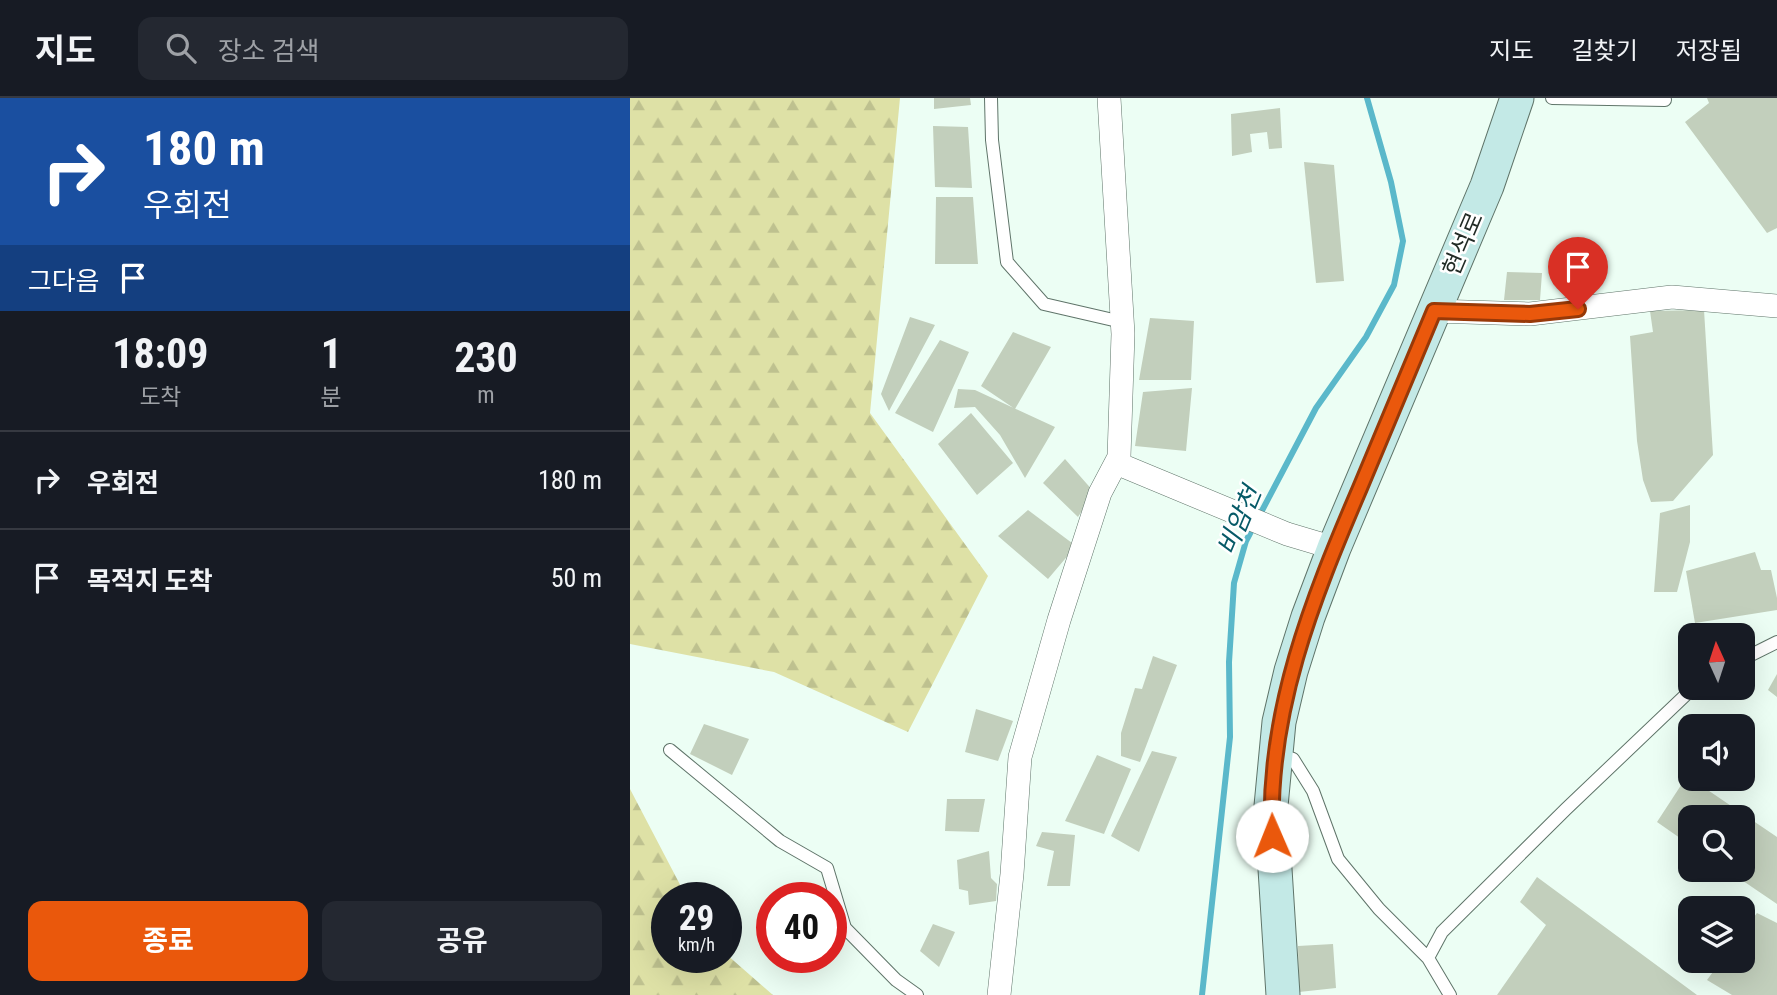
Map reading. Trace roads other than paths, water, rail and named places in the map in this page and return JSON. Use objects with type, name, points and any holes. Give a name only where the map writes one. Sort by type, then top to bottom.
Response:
[{"type":"street","points":[[999,995],[1012,874],[1020,757],[1059,620],[1100,493],[1119,457],[1122,322],[1109,98]]},
{"type":"street","name":"현석로","points":[[1283,995],[1271,826],[1279,722],[1291,671],[1334,548],[1487,186],[1517,98]]},
{"type":"street","points":[[1434,311],[1530,314],[1672,298],[1777,306]]},
{"type":"street","points":[[1115,463],[1287,534],[1334,548]]},
{"type":"lane","points":[[991,98],[992,140],[1007,262],[1044,304],[1122,322]]},
{"type":"lane","points":[[1552,98],[1665,100]]},
{"type":"lane","points":[[1755,653],[1777,642]]},
{"type":"lane","points":[[1428,958],[1442,932],[1680,700]]},
{"type":"lane","points":[[670,750],[780,841],[827,868],[845,928],[895,980],[916,995]]},
{"type":"lane","points":[[1275,753],[1293,760],[1306,781],[1338,859],[1379,909],[1428,958],[1450,995]]},
{"type":"waterway","name":"비암천","points":[[1202,995],[1230,737],[1229,662],[1234,583],[1246,541],[1316,408],[1366,337],[1394,285],[1403,241],[1391,182],[1367,98]]}]
